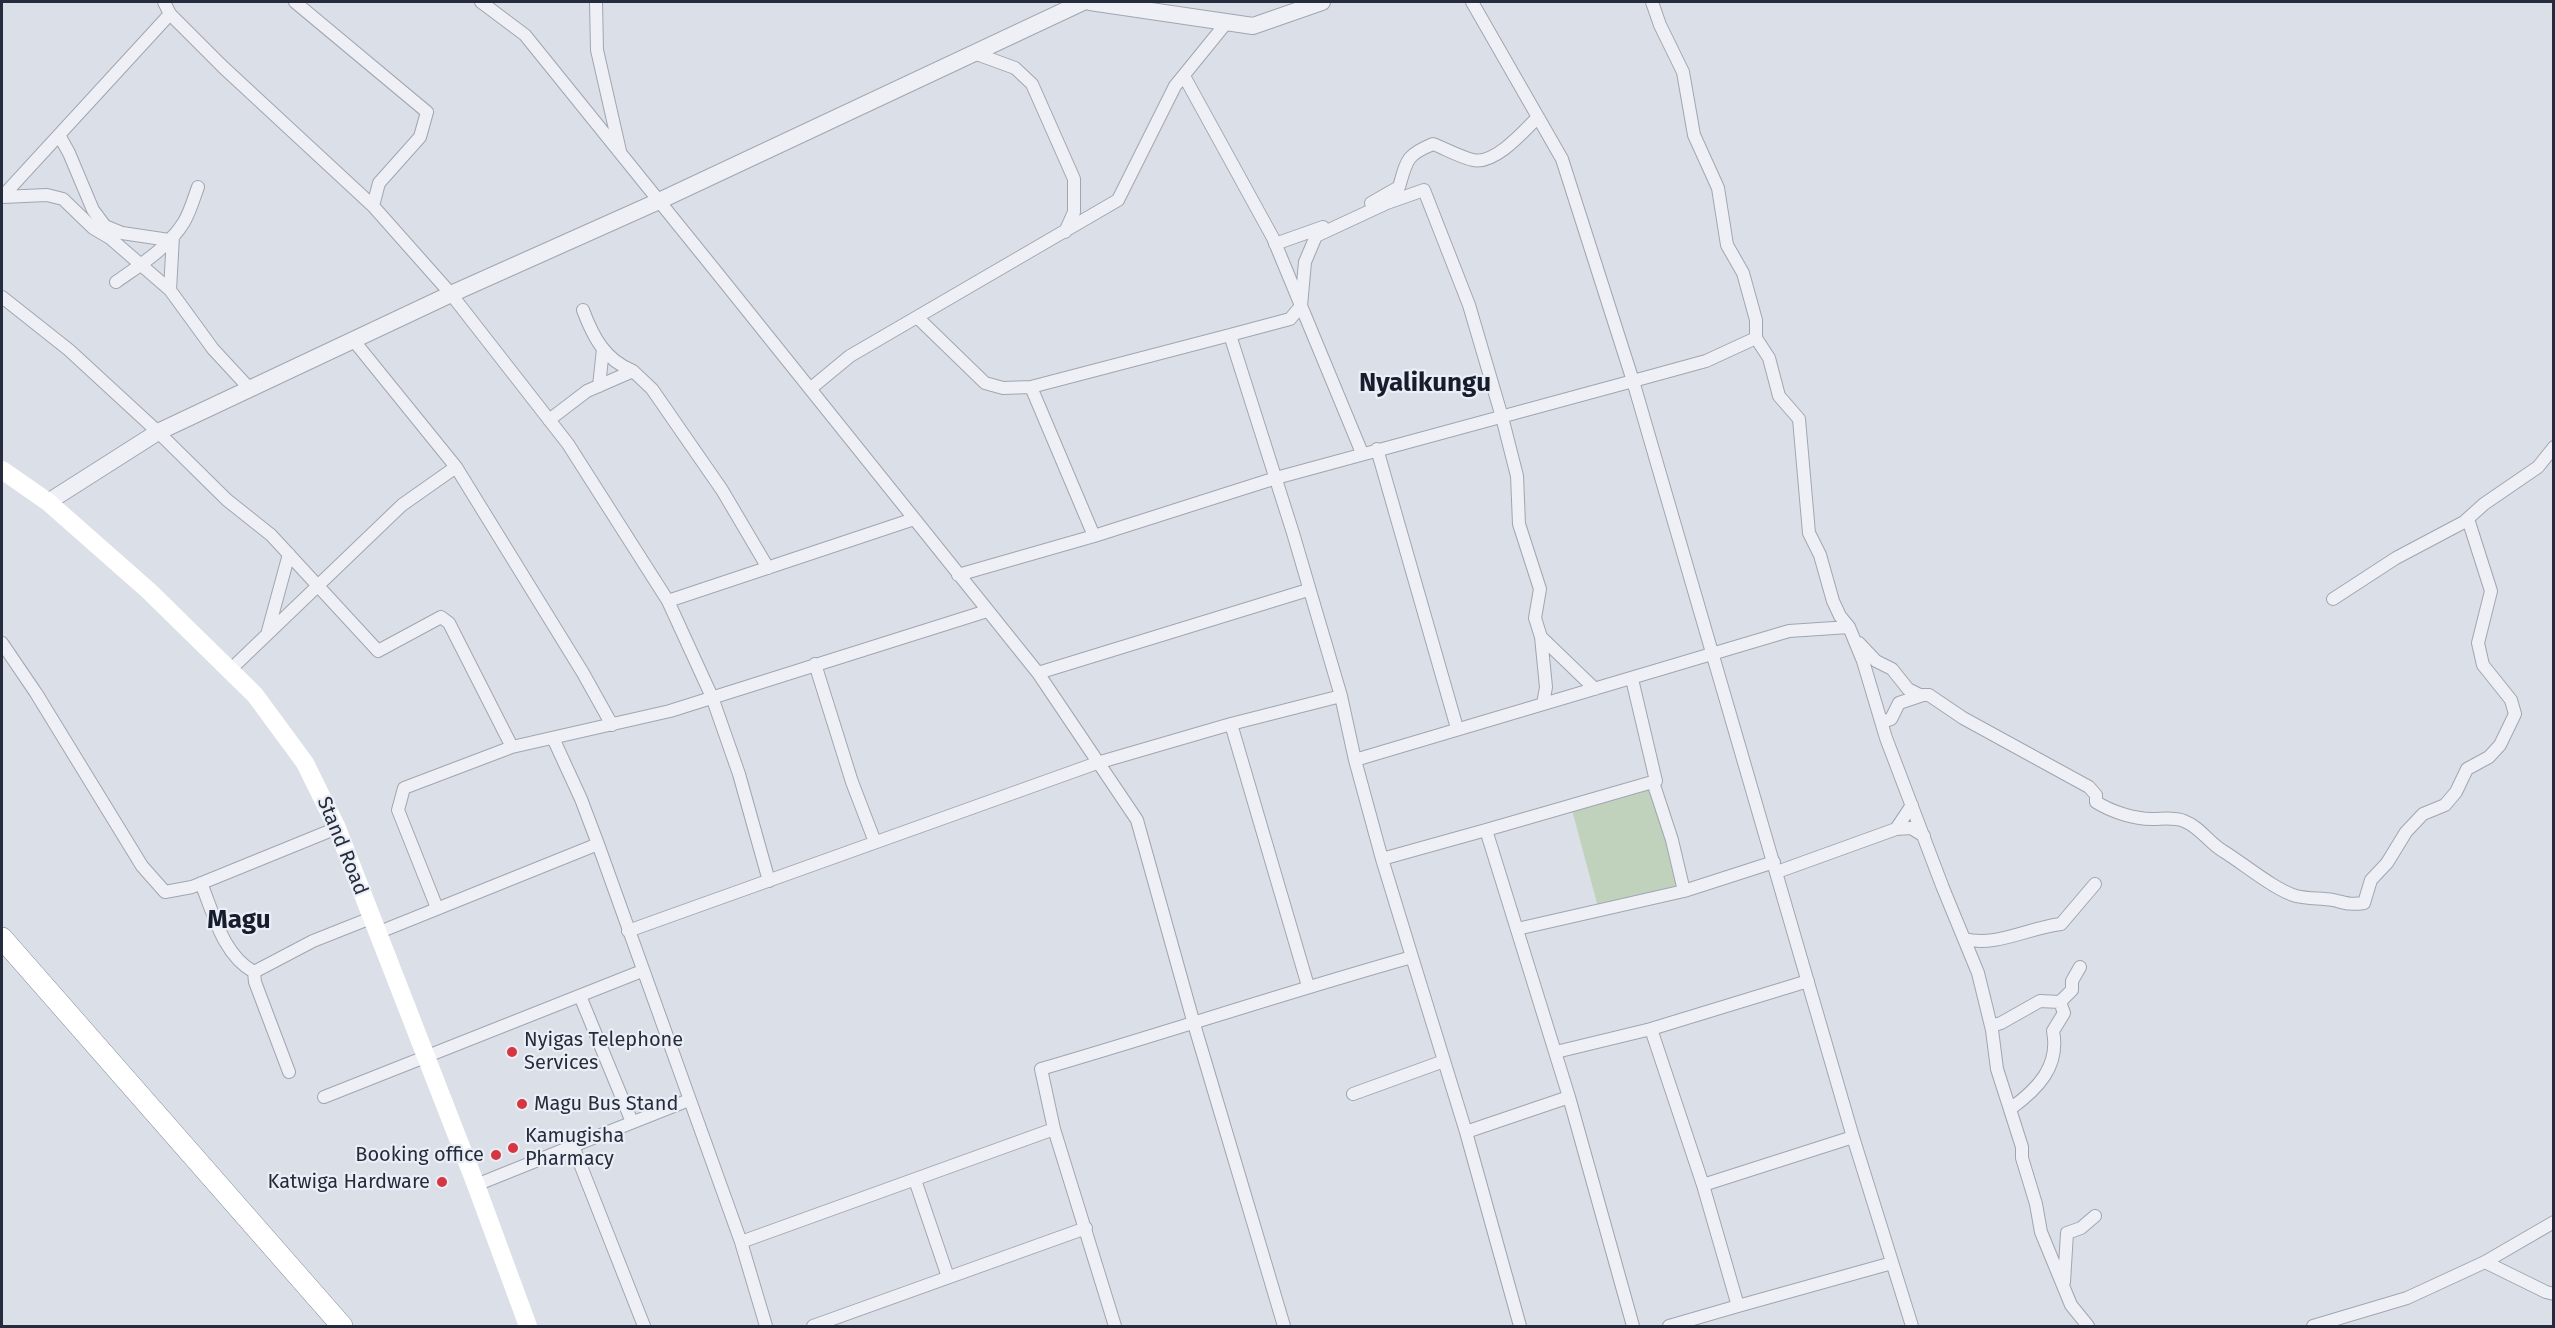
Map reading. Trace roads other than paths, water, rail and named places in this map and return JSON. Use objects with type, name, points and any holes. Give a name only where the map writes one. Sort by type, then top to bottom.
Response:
[{"type":"highway","points":[[2,938],[342,1326]]},
{"type":"main road","name":"Stand Road","points":[[2,470],[48,502],[149,591],[255,695],[305,763],[337,828],[476,1185],[528,1326]]},
{"type":"street","points":[[481,2],[525,35],[1038,673],[1137,820],[1194,1024],[1284,1326]]},
{"type":"street","points":[[596,2],[597,50],[621,154]]},
{"type":"street","points":[[48,502],[158,432],[1083,2]]},
{"type":"street","points":[[1090,2],[1253,26],[1297,6],[1322,2]]},
{"type":"street","points":[[1473,2],[1562,159],[1633,381],[1853,1137],[1912,1326]]},
{"type":"street","points":[[1652,2],[1660,25],[1683,72],[1694,135],[1718,188],[1727,244],[1743,273],[1756,320],[1756,338],[1769,357],[1779,396],[1799,419],[1809,533],[1820,555],[1833,601],[1840,616],[1876,661],[1892,669],[1908,689],[1923,695]]},
{"type":"street","points":[[301,4],[427,112],[420,137],[380,183],[373,206]]},
{"type":"street","points":[[2,197],[59,135],[166,5],[223,67],[373,206],[451,294],[568,444],[668,601],[712,697],[739,774],[769,881]]},
{"type":"street","points":[[810,389],[850,356],[1118,200],[1175,86],[1227,22]]},
{"type":"street","points":[[974,53],[1015,68],[1032,84],[1074,179],[1074,212],[1065,232]]},
{"type":"street","points":[[1184,76],[1275,244],[1362,453]]},
{"type":"street","points":[[1275,244],[1321,228],[1399,187],[1405,167],[1414,152],[1433,144],[1474,161],[1491,158],[1511,144],[1538,117]]},
{"type":"street","points":[[59,135],[74,162],[93,210],[105,226],[122,233],[171,238]]},
{"type":"street","points":[[116,282],[141,265],[171,238],[184,221],[198,187]]},
{"type":"street","points":[[918,318],[985,383],[1003,388],[1031,387],[1290,319],[1301,306],[1305,262],[1316,236],[1387,203],[1424,190],[1469,305],[1517,476],[1519,524],[1540,589],[1535,618],[1541,638],[1546,687],[1543,704]]},
{"type":"street","points":[[2,197],[48,195],[63,199],[93,228],[110,238],[170,290],[213,350],[250,389]]},
{"type":"street","points":[[170,290],[171,238]]},
{"type":"street","points":[[2,297],[69,350],[158,432],[227,500],[271,535],[378,651],[441,617],[449,623],[512,747]]},
{"type":"street","points":[[583,310],[592,335],[603,349],[617,365],[633,371],[652,389],[722,490],[768,568]]},
{"type":"street","points":[[1230,335],[1276,478],[1341,696],[1355,760],[1382,859],[1466,1132],[1520,1326]]},
{"type":"street","points":[[958,575],[1094,536],[1362,453],[1706,361],[1756,338]]},
{"type":"street","points":[[354,341],[456,467],[612,725]]},
{"type":"street","points":[[599,386],[603,349]]},
{"type":"street","points":[[549,420],[586,391],[633,371]]},
{"type":"street","points":[[1031,387],[1094,536]]},
{"type":"street","points":[[2333,599],[2396,558],[2468,519],[2484,504],[2538,467],[2553,447]]},
{"type":"street","points":[[1377,449],[1457,728]]},
{"type":"street","points":[[230,670],[316,585],[402,505],[456,467]]},
{"type":"street","points":[[668,601],[914,519]]},
{"type":"street","points":[[1882,722],[1891,719],[1899,704],[1929,695],[1964,718],[2089,787],[2096,795],[2096,802],[2106,808],[2133,817],[2186,821],[2205,834],[2221,851],[2285,892],[2298,897],[2334,900],[2350,905],[2364,903],[2371,880],[2388,863],[2406,832],[2423,814],[2445,805],[2456,792],[2467,769],[2489,757],[2500,745],[2516,714],[2511,700],[2483,666],[2478,643],[2491,591],[2468,519]]},
{"type":"street","points":[[268,632],[289,554]]},
{"type":"street","points":[[1038,673],[1308,590]]},
{"type":"street","points":[[437,908],[398,810],[404,788],[512,747],[670,711],[987,610]]},
{"type":"street","points":[[1355,760],[1789,631],[1852,632]]},
{"type":"street","points":[[1852,632],[1912,805],[1978,973],[1991,1026],[1997,1069],[2010,1109],[2011,1120],[2022,1147],[2022,1158],[2036,1203],[2041,1232],[2071,1305],[2088,1326]]},
{"type":"street","points":[[1541,638],[1595,689]]},
{"type":"street","points":[[2,643],[36,693],[142,866],[165,892],[201,883],[337,828]]},
{"type":"street","points":[[815,664],[852,782],[874,842]]},
{"type":"street","points":[[1382,859],[1656,781],[1632,679]]},
{"type":"street","points":[[628,931],[1097,763],[1231,724],[1341,696]]},
{"type":"street","points":[[1231,724],[1308,986]]},
{"type":"street","points":[[553,738],[581,799],[598,844],[741,1242],[765,1326]]},
{"type":"street","points":[[1653,782],[1672,840],[1684,891]]},
{"type":"street","points":[[1896,829],[1912,805]]},
{"type":"street","points":[[1517,929],[1684,891],[1896,829],[1911,828],[1924,836]]},
{"type":"street","points":[[1486,830],[1556,1052],[1633,1326]]},
{"type":"street","points":[[254,972],[313,941],[437,908],[598,844]]},
{"type":"street","points":[[201,883],[225,941],[240,965],[254,972]]},
{"type":"street","points":[[1964,939],[1980,943],[2000,940],[2045,926],[2061,924],[2095,884]]},
{"type":"street","points":[[1115,1326],[1054,1129],[1041,1069],[1194,1024],[1308,986],[1412,957]]},
{"type":"street","points":[[2060,1002],[2072,990],[2072,981],[2080,966]]},
{"type":"street","points":[[324,1097],[642,971]]},
{"type":"street","points":[[254,972],[255,982],[289,1072]]},
{"type":"street","points":[[1556,1052],[1650,1029],[1808,981]]},
{"type":"street","points":[[580,996],[632,1122]]},
{"type":"street","points":[[1991,1026],[2001,1023],[2040,1000],[2060,1002]]},
{"type":"street","points":[[2010,1109],[2034,1092],[2051,1066],[2056,1048],[2053,1031],[2064,1014],[2060,1002]]},
{"type":"street","points":[[1650,1029],[1703,1185],[1738,1306]]},
{"type":"street","points":[[1353,1094],[1444,1061]]},
{"type":"street","points":[[1466,1132],[1569,1098]]},
{"type":"street","points":[[476,1185],[689,1100]]},
{"type":"street","points":[[741,1242],[1054,1129]]},
{"type":"street","points":[[1703,1185],[1853,1137]]},
{"type":"street","points":[[573,1146],[644,1326]]},
{"type":"street","points":[[915,1180],[948,1277]]},
{"type":"street","points":[[2064,1286],[2067,1233],[2081,1228],[2095,1216]]},
{"type":"street","points":[[2313,1326],[2407,1298],[2485,1262],[2553,1222]]},
{"type":"street","points":[[813,1326],[1086,1228]]},
{"type":"street","points":[[2485,1262],[2553,1294]]},
{"type":"street","points":[[1669,1326],[1892,1263]]},
{"type":"place","name":"Nyigas Telephone Services","points":[[512,1052]]},
{"type":"place","name":"Magu Bus Stand","points":[[522,1104]]},
{"type":"place","name":"Kamugisha Pharmacy","points":[[513,1148]]},
{"type":"place","name":"Booking office","points":[[496,1155]]},
{"type":"place","name":"Katwiga Hardware","points":[[442,1182]]},
{"type":"district","name":"Nyalikungu","points":[[1425,384]]},
{"type":"district","name":"Magu","points":[[239,921]]}]
